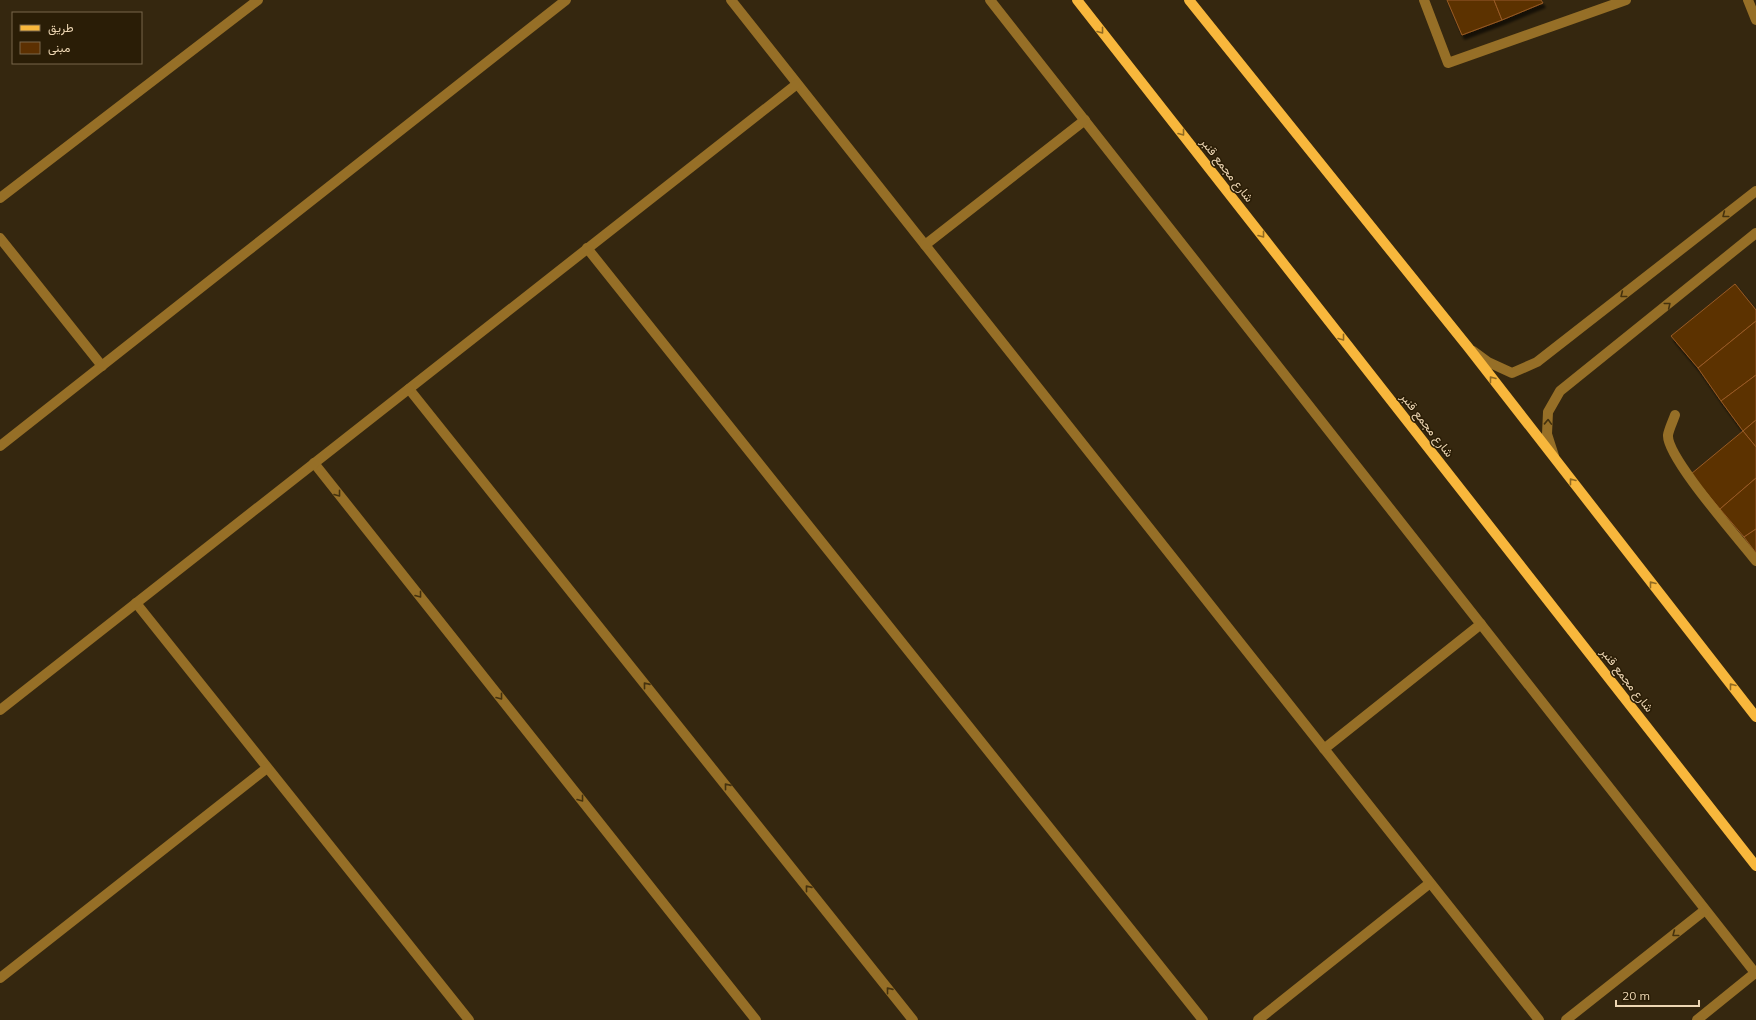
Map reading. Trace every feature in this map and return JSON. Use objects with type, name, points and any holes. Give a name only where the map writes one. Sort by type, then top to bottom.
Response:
[{"type":"main road","name":"شارع مجمع قنبر","points":[[1077,0],[1756,866]]},
{"type":"main road","points":[[1189,0],[1468,347],[1756,717]]},
{"type":"street","points":[[0,198],[258,0]]},
{"type":"street","points":[[0,446],[566,0]]},
{"type":"street","points":[[731,0],[1539,1020]]},
{"type":"street","points":[[990,0],[1756,974],[1697,1020]]},
{"type":"street","points":[[1424,0],[1448,64],[1626,0]]},
{"type":"street","points":[[1748,0],[1756,20]]},
{"type":"street","points":[[0,710],[797,84]]},
{"type":"street","points":[[926,245],[1085,120]]},
{"type":"street","points":[[1468,347],[1488,362],[1512,373],[1538,362],[1756,191]]},
{"type":"street","points":[[1555,460],[1547,434],[1548,412],[1560,392],[1756,233]]},
{"type":"street","points":[[0,238],[102,366]]},
{"type":"street","points":[[587,248],[1203,1020]]},
{"type":"street","points":[[410,388],[913,1020]]},
{"type":"street","points":[[1675,415],[1668,436],[1672,452],[1756,561]]},
{"type":"street","points":[[314,463],[756,1020]]},
{"type":"street","points":[[136,604],[469,1020]]},
{"type":"street","points":[[1324,749],[1481,624]]},
{"type":"street","points":[[0,978],[267,768]]},
{"type":"street","points":[[1258,1020],[1430,883]]},
{"type":"street","points":[[1566,1020],[1705,910]]},
{"type":"building","points":[[1447,0],[1494,0],[1502,20],[1462,35]]},
{"type":"building","points":[[1494,0],[1541,0],[1543,3],[1502,20]]},
{"type":"building","points":[[1735,284],[1756,310],[1756,321],[1698,368],[1671,336]]},
{"type":"building","points":[[1756,321],[1756,375],[1721,401],[1698,368]]},
{"type":"building","points":[[1756,375],[1756,420],[1743,431],[1721,401]]},
{"type":"building","points":[[1756,420],[1756,447],[1743,431]]},
{"type":"building","points":[[1743,431],[1756,447],[1756,478],[1720,509],[1691,474]]},
{"type":"building","points":[[1756,478],[1756,529],[1744,537],[1720,509]]},
{"type":"building","points":[[1756,529],[1756,553],[1744,537]]}]
